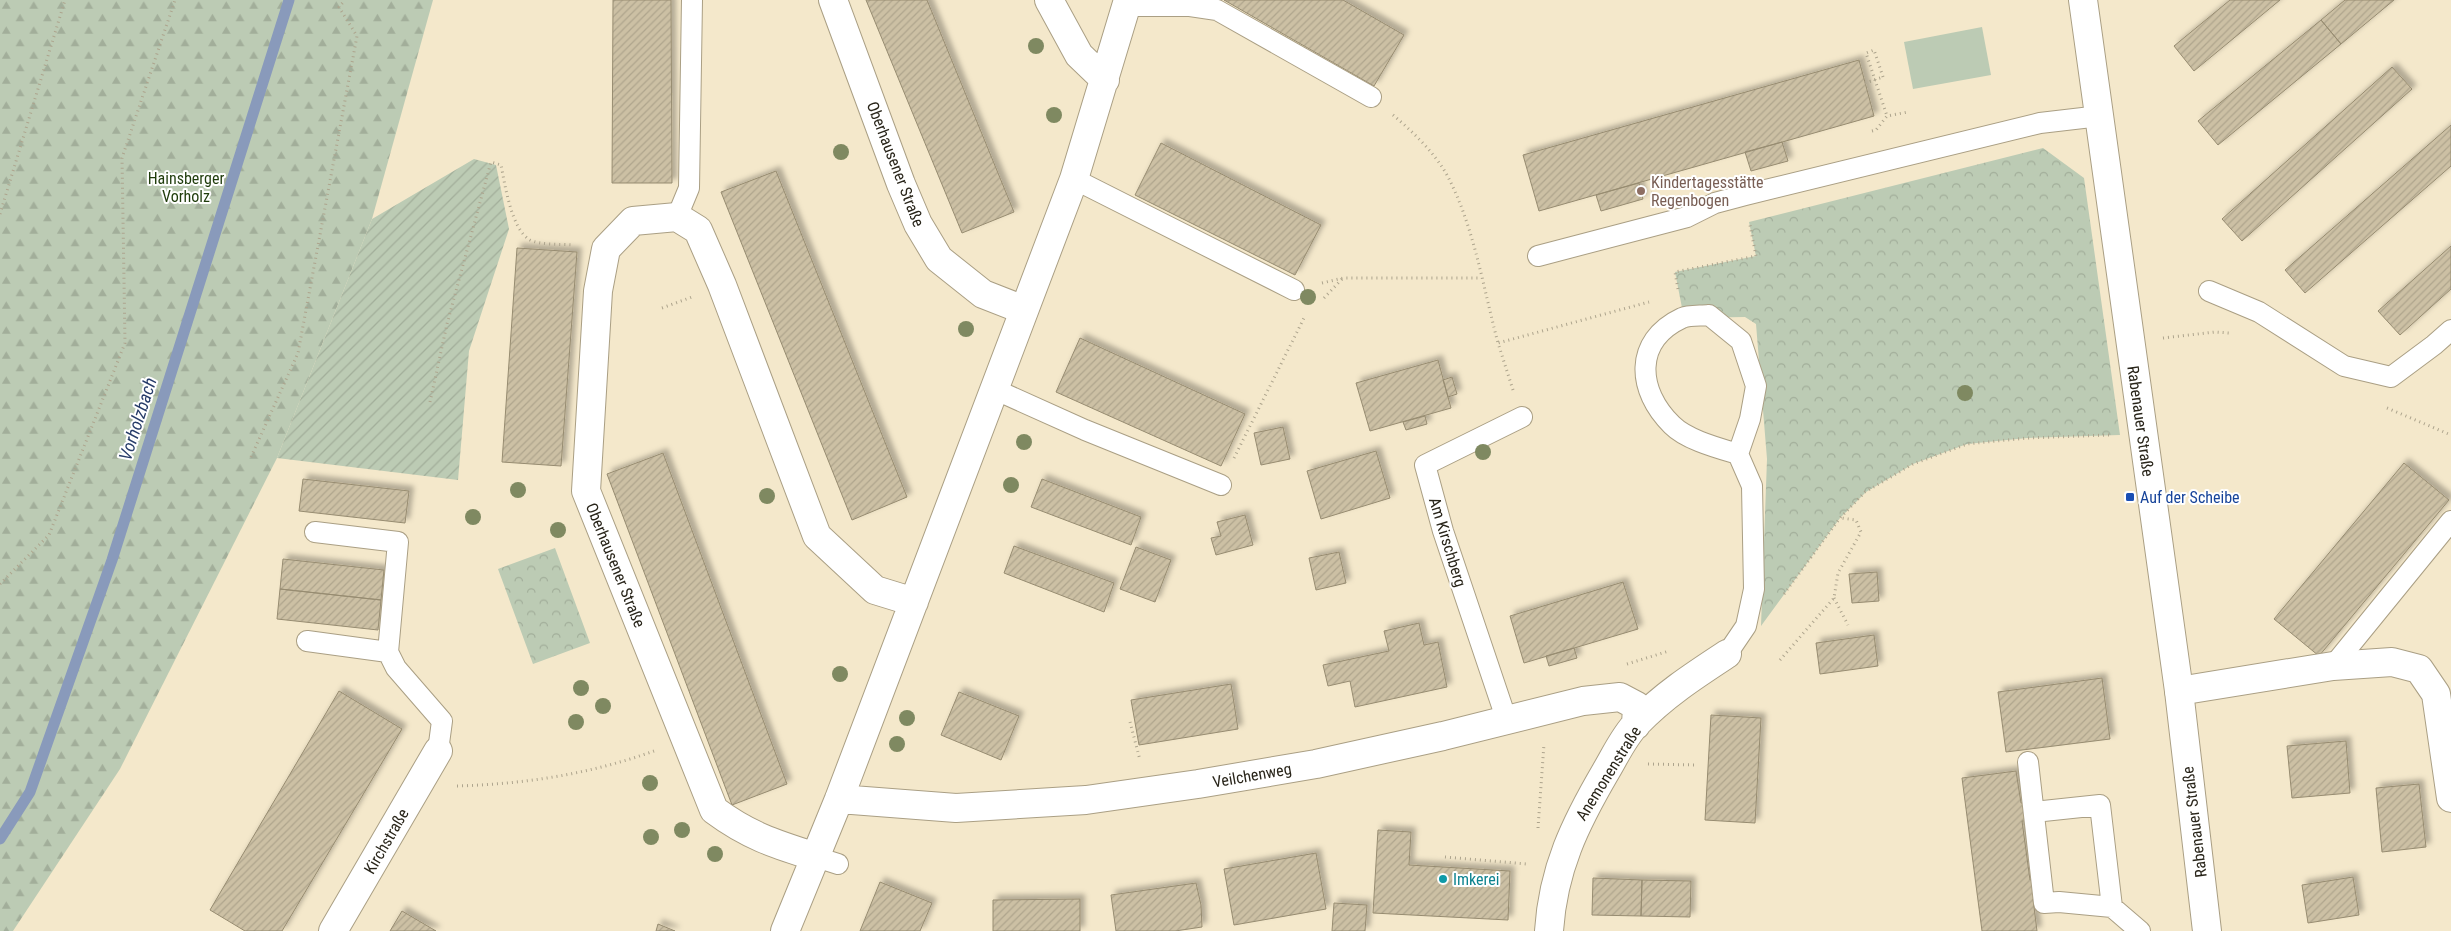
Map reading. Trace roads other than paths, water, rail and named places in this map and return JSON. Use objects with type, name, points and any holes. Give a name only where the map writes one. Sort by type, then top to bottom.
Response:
[{"type":"street","name":"Oberhausener Straße","points":[[834,0],[901,184],[918,224],[939,259],[983,294],[1024,310]]},
{"type":"street","points":[[1049,0],[1079,55],[1105,80]]},
{"type":"street","name":"Rabenauer Straße","points":[[2083,0],[2179,691],[2207,931]]},
{"type":"street","points":[[785,931],[827,860],[840,799],[1074,180],[1127,3]]},
{"type":"street","name":"Oberhausener Straße","points":[[677,217],[633,221],[606,249],[598,290],[586,491],[714,810],[738,828],[773,844],[827,860]]},
{"type":"street","points":[[677,217],[698,230],[722,284],[817,536],[875,590],[914,602]]},
{"type":"street","name":"Anemonenstraße","points":[[1549,931],[1558,871],[1570,837],[1584,809],[1636,725],[1678,685],[1727,654]]},
{"type":"street","points":[[2179,691],[2333,666],[2392,662],[2419,669],[2436,694],[2451,798]]},
{"type":"street","name":"Veilchenweg","points":[[840,799],[956,808],[1086,800],[1198,784],[1316,764],[1507,721],[1583,701],[1620,697],[1637,706],[1636,725]]},
{"type":"street","name":"Kirchstraße","points":[[333,931],[438,751]]},
{"type":"lane","points":[[677,217],[690,188],[692,0]]},
{"type":"lane","points":[[1127,3],[1217,10],[1371,97]]},
{"type":"lane","points":[[1538,256],[1687,217],[1715,203],[1744,195],[2040,123],[2100,116]]},
{"type":"lane","points":[[1074,180],[1294,290]]},
{"type":"lane","points":[[2209,291],[2259,312],[2344,366],[2391,377],[2451,330]]},
{"type":"lane","points":[[1727,654],[1746,626],[1754,589],[1752,486],[1738,454],[1750,419],[1756,386],[1741,341],[1709,315],[1684,318],[1659,333],[1644,364],[1649,395],[1672,426],[1702,442],[1738,454]]},
{"type":"lane","points":[[996,390],[1085,430],[1221,485]]},
{"type":"lane","name":"Am Kirschberg","points":[[1507,721],[1446,540],[1425,465],[1522,417]]},
{"type":"lane","points":[[2333,666],[2451,521]]},
{"type":"lane","points":[[315,532],[398,542],[388,652],[396,668],[442,721],[438,751]]},
{"type":"lane","points":[[306,641],[388,652]]},
{"type":"lane","points":[[2028,762],[2044,903],[2060,902],[2112,907],[2140,931]]},
{"type":"lane","points":[[2034,812],[2100,805],[2112,907]]},
{"type":"waterway","name":"Vorholzbach","points":[[0,839],[30,792],[112,560],[289,0]]},
{"type":"place","name":"Kindertagesstätte Regenbogen","points":[[1641,191]]},
{"type":"place","name":"Auf der Scheibe","points":[[2130,497]]},
{"type":"place","name":"Imkerei","points":[[1443,879]]},
{"type":"park label","name":"Hainsberger Vorholz","points":[[186,187]]}]
